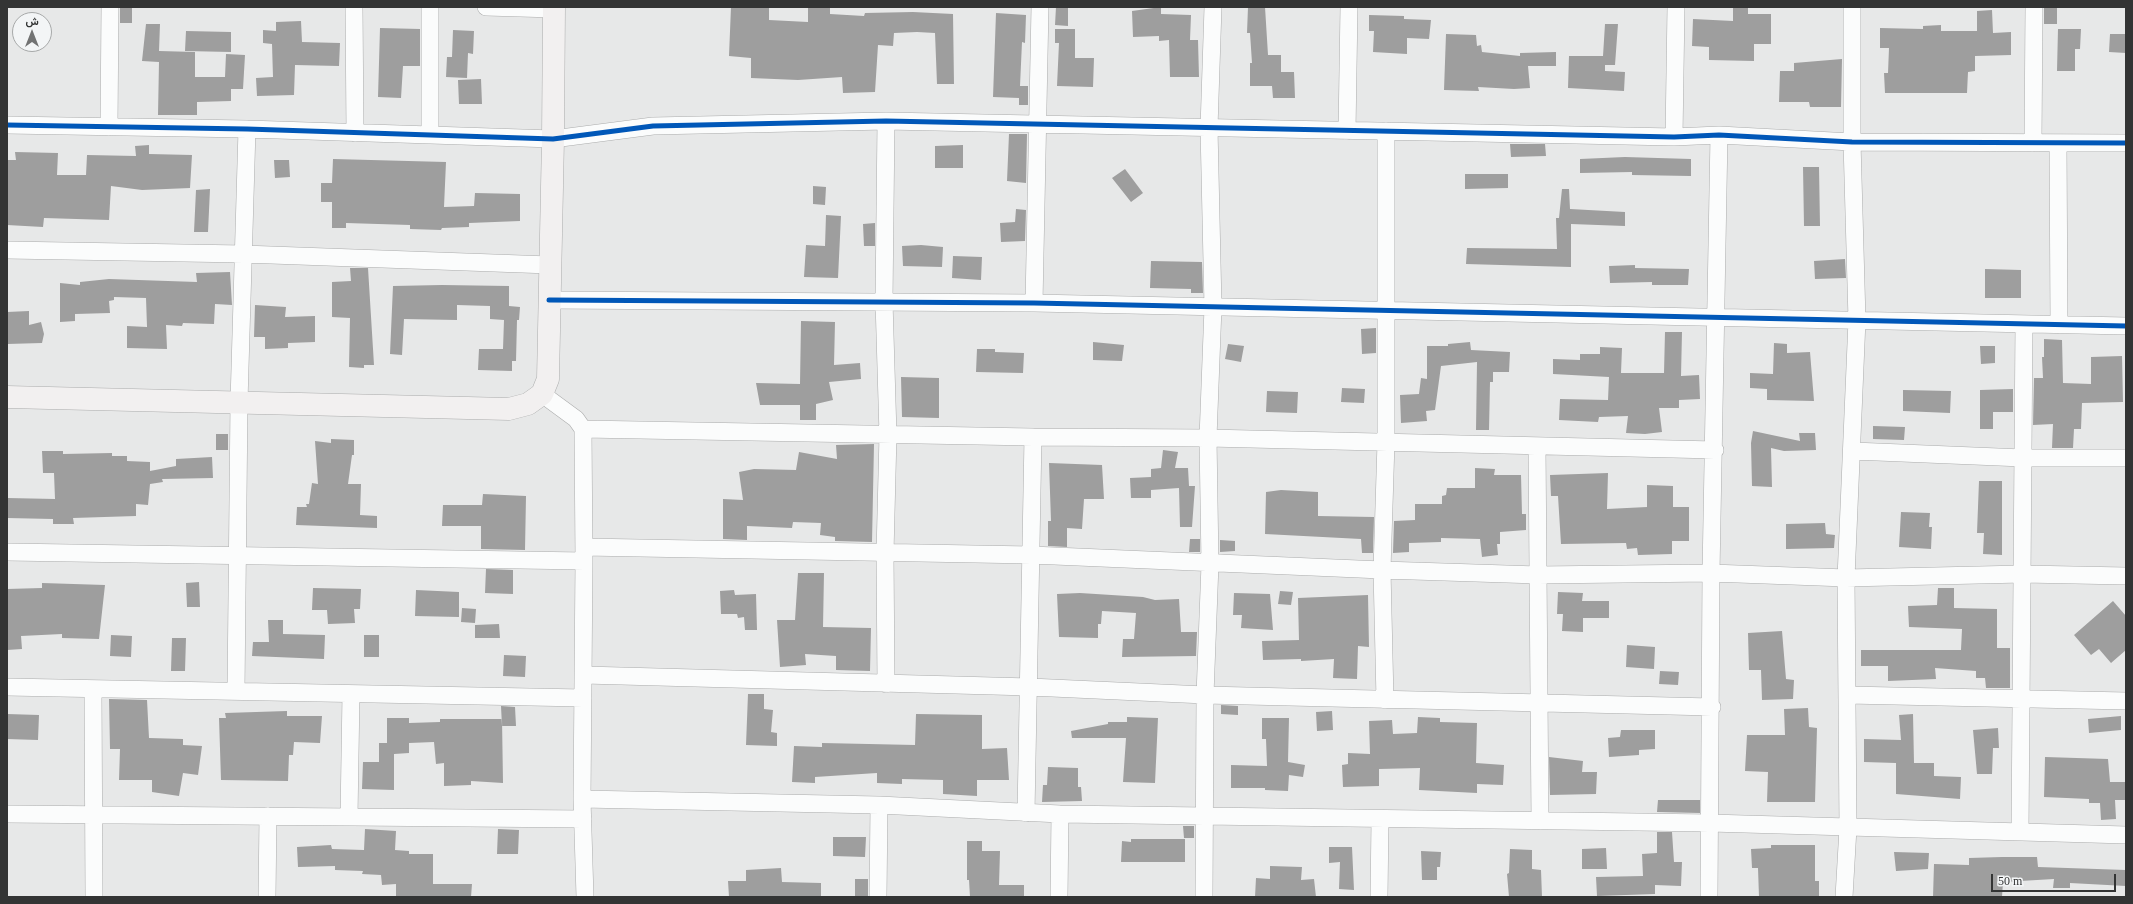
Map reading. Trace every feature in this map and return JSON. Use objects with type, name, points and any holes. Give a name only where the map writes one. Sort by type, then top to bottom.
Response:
[{"type":"street","points":[[109,127],[110,7]]},
{"type":"street","points":[[354,7],[355,133]]},
{"type":"street","points":[[430,7],[430,135]]},
{"type":"street","points":[[7,397],[509,408],[528,404],[542,394],[548,379],[554,8],[486,7]]},
{"type":"street","points":[[1034,303],[1040,7]]},
{"type":"street","points":[[1204,897],[1205,695],[1210,564],[1208,438],[1213,307],[1209,128],[1213,7]]},
{"type":"street","points":[[1347,131],[1349,7]]},
{"type":"street","points":[[1674,136],[1676,7]]},
{"type":"street","points":[[1844,897],[1848,828],[1846,578],[1853,451],[1857,320],[1852,142],[1852,7]]},
{"type":"street","points":[[2033,143],[2034,7]]},
{"type":"street","points":[[7,125],[247,129],[553,139],[653,126],[886,121],[1347,131],[1674,136],[1719,135],[1852,142],[2126,143]]},
{"type":"street","points":[[886,121],[884,301],[888,435],[885,553],[886,684]]},
{"type":"street","points":[[236,691],[239,402],[247,129]]},
{"type":"street","points":[[1385,700],[1382,570],[1386,442],[1386,131]]},
{"type":"street","points":[[1710,897],[1712,707],[1711,573],[1715,450],[1719,135]]},
{"type":"street","points":[[2058,143],[2058,324]]},
{"type":"street","points":[[7,250],[243,254],[550,265]]},
{"type":"street","points":[[549,300],[1034,303],[1387,311],[1717,316],[2126,326]]},
{"type":"street","points":[[2020,832],[2024,324]]},
{"type":"street","points":[[542,394],[576,419],[583,429],[584,675],[582,799],[585,897]]},
{"type":"street","points":[[583,429],[888,435],[1208,438],[1715,450]]},
{"type":"street","points":[[1026,813],[1030,687],[1033,437]]},
{"type":"street","points":[[1537,446],[1540,821]]},
{"type":"street","points":[[1853,451],[2023,458],[2126,458]]},
{"type":"street","points":[[7,552],[237,556],[885,553],[1031,556],[1210,564],[1538,575],[1711,573],[1846,578],[2022,574],[2126,576]]},
{"type":"street","points":[[584,675],[1030,687],[1205,695],[1712,707]]},
{"type":"street","points":[[7,687],[583,698]]},
{"type":"street","points":[[93,689],[94,897]]},
{"type":"street","points":[[349,817],[351,694]]},
{"type":"street","points":[[1848,695],[2021,700],[2126,701]]},
{"type":"street","points":[[582,799],[880,805],[1060,814],[1380,820],[1710,823],[2126,835]]},
{"type":"street","points":[[878,897],[880,805]]},
{"type":"street","points":[[7,814],[583,819]]},
{"type":"street","points":[[1059,897],[1060,814]]},
{"type":"street","points":[[267,897],[268,816]]},
{"type":"street","points":[[1379,897],[1380,820]]},
{"type":"building","points":[[120,7],[132,7],[132,23],[120,23]]},
{"type":"building","points":[[731,7],[769,7],[769,20],[808,22],[808,7],[830,7],[830,14],[864,16],[865,13],[913,12],[953,14],[954,84],[937,84],[935,33],[917,32],[894,33],[893,46],[878,45],[875,92],[843,93],[842,77],[798,80],[751,78],[751,58],[729,56]]},
{"type":"building","points":[[1056,7],[1068,7],[1068,26],[1055,25]]},
{"type":"building","points":[[1161,7],[1161,14],[1191,15],[1190,40],[1198,40],[1199,77],[1170,77],[1169,40],[1159,41],[1159,36],[1133,37],[1132,11]]},
{"type":"building","points":[[1248,7],[1265,7],[1268,55],[1281,55],[1281,72],[1294,72],[1295,98],[1273,98],[1272,86],[1250,86],[1250,63],[1252,63],[1250,33],[1247,33]]},
{"type":"building","points":[[2044,7],[2057,7],[2057,24],[2044,24]]},
{"type":"building","points":[[1733,8],[1748,8],[1748,14],[1771,14],[1771,44],[1754,44],[1754,61],[1709,60],[1709,47],[1692,46],[1693,19],[1733,21]]},
{"type":"building","points":[[1992,10],[1993,33],[2011,32],[2011,55],[1975,56],[1975,71],[1968,72],[1967,93],[1885,93],[1884,73],[1888,73],[1889,48],[1880,48],[1880,28],[1923,29],[1923,26],[1941,25],[1941,31],[1977,31],[1977,11]]},
{"type":"building","points":[[996,13],[1026,15],[1025,43],[1022,42],[1020,86],[1028,86],[1028,105],[1019,105],[1019,98],[993,97]]},
{"type":"building","points":[[1369,15],[1404,16],[1404,19],[1431,20],[1429,39],[1407,38],[1407,54],[1373,52],[1374,31],[1369,31]]},
{"type":"building","points":[[301,21],[302,42],[340,43],[339,66],[295,65],[294,95],[257,96],[256,78],[273,77],[272,44],[263,43],[263,30],[276,31],[276,22]]},
{"type":"building","points":[[146,24],[160,24],[159,51],[195,52],[195,77],[225,77],[226,54],[245,55],[243,89],[231,89],[231,101],[197,102],[197,115],[158,115],[159,62],[142,61]]},
{"type":"building","points":[[1605,24],[1618,24],[1615,65],[1605,65],[1605,71],[1625,72],[1624,91],[1568,88],[1569,56],[1603,56]]},
{"type":"building","points":[[380,28],[420,29],[420,66],[403,66],[401,98],[378,97]]},
{"type":"building","points":[[1055,29],[1075,29],[1075,58],[1094,58],[1093,87],[1057,86],[1059,43],[1055,43]]},
{"type":"building","points":[[2058,29],[2081,29],[2080,49],[2075,49],[2075,71],[2057,71]]},
{"type":"building","points":[[453,30],[474,31],[473,54],[468,53],[467,78],[446,77],[447,57],[452,57]]},
{"type":"building","points":[[186,31],[231,32],[231,52],[185,51]]},
{"type":"building","points":[[1446,34],[1476,35],[1477,46],[1481,45],[1482,52],[1520,56],[1520,53],[1556,52],[1556,66],[1528,66],[1530,88],[1514,89],[1478,87],[1479,91],[1444,90]]},
{"type":"building","points":[[2110,34],[2126,34],[2126,53],[2109,52]]},
{"type":"building","points":[[1842,59],[1841,107],[1810,107],[1809,102],[1779,102],[1780,71],[1794,71],[1794,63]]},
{"type":"building","points":[[481,79],[482,104],[459,104],[458,80]]},
{"type":"building","points":[[1009,134],[1027,134],[1026,183],[1007,181]]},
{"type":"building","points":[[1510,144],[1545,144],[1546,156],[1511,157]]},
{"type":"building","points":[[149,145],[149,154],[192,155],[190,188],[142,190],[111,186],[109,220],[44,218],[43,227],[7,225],[7,160],[16,160],[15,152],[58,153],[57,175],[86,175],[87,155],[136,156],[135,146]]},
{"type":"building","points":[[963,145],[963,168],[935,168],[935,146]]},
{"type":"building","points":[[1625,157],[1691,159],[1691,176],[1632,175],[1632,172],[1580,173],[1580,159]]},
{"type":"building","points":[[333,159],[446,162],[444,207],[474,206],[475,193],[520,194],[520,221],[469,223],[469,227],[442,228],[441,230],[410,229],[410,225],[346,223],[346,228],[332,228],[332,202],[321,202],[321,183],[332,183]]},
{"type":"building","points":[[274,160],[289,160],[290,177],[275,178]]},
{"type":"building","points":[[1803,167],[1819,167],[1820,226],[1804,226]]},
{"type":"building","points":[[1125,169],[1143,193],[1131,202],[1112,178]]},
{"type":"building","points":[[1465,174],[1508,174],[1508,188],[1465,189]]},
{"type":"building","points":[[813,186],[826,187],[825,205],[813,204]]},
{"type":"building","points":[[210,189],[208,232],[194,232],[196,190]]},
{"type":"building","points":[[1562,189],[1569,189],[1570,209],[1625,212],[1625,226],[1571,224],[1571,267],[1466,264],[1467,248],[1557,249],[1556,218],[1559,218]]},
{"type":"building","points":[[1016,209],[1026,210],[1025,241],[1001,242],[1000,223],[1015,222]]},
{"type":"building","points":[[826,215],[841,216],[838,278],[804,277],[806,245],[825,246]]},
{"type":"building","points":[[875,223],[875,246],[864,246],[863,224]]},
{"type":"building","points":[[921,245],[943,247],[942,267],[903,266],[902,246]]},
{"type":"building","points":[[953,256],[982,257],[981,280],[952,278]]},
{"type":"building","points":[[1845,259],[1846,278],[1815,279],[1814,261]]},
{"type":"building","points":[[1151,261],[1202,262],[1203,293],[1191,293],[1191,289],[1150,288]]},
{"type":"building","points":[[1635,265],[1635,268],[1689,269],[1688,285],[1652,285],[1652,282],[1610,283],[1609,266]]},
{"type":"building","points":[[350,268],[368,268],[374,365],[364,365],[364,368],[349,367],[350,318],[332,317],[332,282],[351,281]]},
{"type":"building","points":[[1985,269],[2021,270],[2021,298],[1985,298]]},
{"type":"building","points":[[230,272],[232,305],[215,304],[214,324],[183,323],[182,326],[166,325],[167,349],[127,348],[127,326],[147,327],[146,298],[114,297],[114,300],[109,301],[110,313],[75,314],[75,321],[60,322],[60,283],[80,285],[80,282],[109,279],[197,282],[196,273]]},
{"type":"building","points":[[393,286],[509,286],[509,306],[520,307],[519,320],[517,320],[516,361],[512,361],[512,371],[478,370],[479,349],[503,349],[504,320],[490,319],[490,306],[457,305],[457,320],[404,319],[402,355],[390,354]]},
{"type":"building","points":[[255,305],[286,307],[285,317],[315,316],[315,342],[288,343],[288,348],[265,349],[265,337],[254,337]]},
{"type":"building","points":[[29,311],[29,325],[41,322],[44,334],[42,343],[7,344],[7,312]]},
{"type":"building","points":[[801,321],[835,322],[834,365],[860,363],[861,379],[829,382],[833,400],[816,404],[816,420],[800,420],[800,405],[760,405],[756,383],[800,384]]},
{"type":"building","points":[[1376,328],[1376,353],[1362,354],[1361,329]]},
{"type":"building","points":[[1665,332],[1682,332],[1681,376],[1699,375],[1700,399],[1679,400],[1679,408],[1659,408],[1662,432],[1645,434],[1626,433],[1628,416],[1599,417],[1598,422],[1559,420],[1560,399],[1608,400],[1609,377],[1553,374],[1553,359],[1580,360],[1580,354],[1600,354],[1600,347],[1622,348],[1621,373],[1664,373]]},
{"type":"building","points":[[2044,339],[2062,340],[2063,383],[2091,384],[2091,357],[2122,356],[2123,402],[2082,403],[2081,429],[2074,429],[2073,448],[2052,448],[2053,424],[2033,425],[2034,378],[2043,378],[2042,357],[2044,357]]},
{"type":"building","points":[[1093,342],[1124,345],[1122,361],[1093,360]]},
{"type":"building","points":[[1470,342],[1471,350],[1510,352],[1509,372],[1493,372],[1493,382],[1490,382],[1489,430],[1476,430],[1477,362],[1441,366],[1435,410],[1426,411],[1427,421],[1401,423],[1400,395],[1419,394],[1421,378],[1427,379],[1427,346],[1448,346],[1448,344]]},
{"type":"building","points":[[1774,343],[1787,344],[1787,353],[1810,352],[1814,401],[1767,400],[1767,389],[1750,388],[1750,373],[1773,374]]},
{"type":"building","points":[[1228,344],[1244,346],[1241,362],[1225,359]]},
{"type":"building","points":[[1980,346],[1995,346],[1995,363],[1981,364]]},
{"type":"building","points":[[977,349],[995,349],[995,352],[1024,353],[1023,373],[976,372]]},
{"type":"building","points":[[901,377],[939,378],[939,418],[902,417]]},
{"type":"building","points":[[1342,388],[1365,389],[1364,403],[1341,402]]},
{"type":"building","points":[[2013,389],[2013,412],[1993,412],[1993,429],[1980,429],[1980,390]]},
{"type":"building","points":[[1903,390],[1951,391],[1950,413],[1903,411]]},
{"type":"building","points":[[1267,391],[1298,392],[1297,413],[1266,412]]},
{"type":"building","points":[[1873,426],[1905,427],[1904,440],[1873,439]]},
{"type":"building","points":[[1753,431],[1800,441],[1799,433],[1815,433],[1816,450],[1784,451],[1771,448],[1772,487],[1752,486],[1751,443]]},
{"type":"building","points":[[216,434],[228,434],[228,450],[216,450]]},
{"type":"building","points":[[331,439],[354,440],[354,455],[352,455],[348,484],[361,484],[360,515],[377,516],[377,528],[296,525],[297,507],[307,507],[306,504],[309,504],[312,483],[318,484],[315,441],[331,443]]},
{"type":"building","points":[[874,444],[872,542],[835,541],[835,537],[820,535],[821,523],[793,522],[792,528],[747,526],[747,540],[723,539],[723,499],[743,500],[739,472],[754,469],[796,470],[799,452],[837,459],[836,445]]},
{"type":"building","points":[[1163,450],[1178,452],[1175,468],[1188,468],[1189,486],[1195,486],[1192,527],[1180,527],[1179,488],[1151,490],[1151,498],[1131,498],[1130,478],[1151,477],[1151,469],[1161,468]]},
{"type":"building","points":[[42,451],[63,451],[63,454],[112,453],[112,456],[127,456],[127,461],[150,462],[150,471],[176,466],[176,459],[212,457],[213,478],[162,479],[163,482],[150,484],[148,505],[136,504],[136,516],[73,518],[74,524],[53,524],[53,519],[7,518],[7,498],[55,499],[54,473],[43,473]]},
{"type":"building","points":[[1049,463],[1102,465],[1104,499],[1084,499],[1082,529],[1067,528],[1067,547],[1048,546],[1048,521],[1051,521]]},
{"type":"building","points":[[1475,468],[1495,469],[1494,475],[1521,475],[1522,514],[1526,514],[1526,530],[1500,532],[1500,544],[1497,544],[1498,555],[1482,557],[1480,539],[1441,538],[1441,542],[1409,543],[1409,552],[1393,553],[1394,521],[1415,520],[1415,504],[1442,504],[1442,496],[1446,495],[1447,488],[1475,488]]},
{"type":"building","points":[[1608,473],[1607,509],[1647,507],[1647,485],[1673,486],[1673,507],[1689,507],[1689,541],[1672,541],[1672,554],[1638,555],[1637,548],[1627,549],[1626,543],[1561,544],[1558,496],[1551,496],[1550,475]]},
{"type":"building","points":[[1979,481],[2002,481],[2002,555],[1983,554],[1984,533],[1977,533]]},
{"type":"building","points":[[1281,490],[1318,492],[1318,516],[1374,517],[1373,553],[1362,553],[1361,539],[1265,534],[1266,492]]},
{"type":"building","points":[[483,494],[526,496],[525,550],[481,549],[481,526],[442,526],[443,505],[482,505]]},
{"type":"building","points":[[1901,512],[1930,513],[1929,527],[1932,527],[1931,549],[1899,547]]},
{"type":"building","points":[[1825,523],[1826,534],[1835,535],[1834,548],[1786,549],[1786,524]]},
{"type":"building","points":[[1190,539],[1200,539],[1200,552],[1189,552]]},
{"type":"building","points":[[1220,540],[1235,541],[1235,551],[1220,552]]},
{"type":"building","points":[[486,569],[513,570],[513,594],[485,593]]},
{"type":"building","points":[[798,573],[824,573],[823,627],[871,628],[870,671],[836,670],[836,656],[805,654],[806,665],[780,667],[777,620],[795,620]]},
{"type":"building","points":[[199,582],[200,607],[187,607],[186,583]]},
{"type":"building","points":[[42,583],[105,585],[99,639],[62,638],[62,634],[21,636],[22,649],[7,650],[7,589],[42,588]]},
{"type":"building","points":[[313,588],[361,589],[360,609],[354,609],[355,623],[328,624],[327,610],[312,610]]},
{"type":"building","points":[[1938,588],[1954,588],[1954,608],[1997,609],[1997,648],[2010,648],[2010,688],[1986,688],[1985,678],[1976,678],[1976,671],[1935,668],[1936,679],[1888,681],[1888,666],[1861,666],[1861,650],[1961,650],[1962,629],[1909,627],[1908,606],[1937,605]]},
{"type":"building","points":[[416,590],[459,592],[459,617],[415,616]]},
{"type":"building","points":[[734,590],[735,595],[756,594],[757,630],[745,630],[744,617],[738,618],[737,614],[721,614],[720,591]]},
{"type":"building","points":[[1280,591],[1293,592],[1291,605],[1278,604]]},
{"type":"building","points":[[1558,592],[1583,593],[1582,601],[1609,601],[1609,618],[1583,618],[1583,632],[1562,631],[1563,614],[1557,614]]},
{"type":"building","points":[[1080,593],[1143,597],[1155,600],[1179,599],[1181,632],[1197,632],[1196,656],[1122,657],[1123,639],[1134,639],[1136,613],[1102,611],[1101,624],[1098,624],[1098,638],[1059,637],[1057,594]]},
{"type":"building","points":[[1234,593],[1270,594],[1273,630],[1241,628],[1242,615],[1233,615]]},
{"type":"building","points":[[1368,595],[1369,647],[1358,646],[1357,679],[1333,678],[1334,659],[1301,661],[1301,659],[1263,660],[1262,641],[1299,640],[1298,598]]},
{"type":"building","points":[[2113,601],[2126,616],[2126,650],[2111,663],[2099,649],[2091,655],[2074,635]]},
{"type":"building","points":[[462,608],[476,609],[475,623],[461,622]]},
{"type":"building","points":[[268,620],[283,620],[283,634],[325,635],[324,659],[252,656],[253,642],[269,642]]},
{"type":"building","points":[[499,624],[500,638],[475,638],[475,625]]},
{"type":"building","points":[[1782,631],[1786,679],[1794,680],[1793,699],[1762,700],[1761,670],[1749,670],[1748,633]]},
{"type":"building","points":[[111,635],[132,636],[131,657],[110,656]]},
{"type":"building","points":[[364,635],[379,635],[379,657],[364,657]]},
{"type":"building","points":[[172,638],[186,638],[185,671],[171,671]]},
{"type":"building","points":[[1627,645],[1655,647],[1654,669],[1626,667]]},
{"type":"building","points":[[504,655],[526,656],[525,677],[503,676]]},
{"type":"building","points":[[1660,671],[1679,672],[1678,685],[1659,684]]},
{"type":"building","points":[[748,694],[764,694],[764,709],[773,710],[771,732],[777,733],[777,746],[746,745]]},
{"type":"building","points":[[109,699],[147,700],[149,738],[183,739],[183,745],[202,746],[198,775],[183,773],[179,796],[152,792],[152,780],[119,780],[120,749],[110,749]]},
{"type":"building","points":[[1221,705],[1238,706],[1238,715],[1221,714]]},
{"type":"building","points":[[501,706],[515,707],[516,726],[502,726]]},
{"type":"building","points":[[1808,708],[1809,727],[1817,728],[1815,802],[1767,802],[1768,772],[1745,771],[1747,735],[1785,735],[1784,709]]},
{"type":"building","points":[[287,711],[287,716],[322,716],[320,743],[294,742],[293,755],[289,755],[288,781],[221,780],[219,718],[226,718],[225,713]]},
{"type":"building","points":[[1332,711],[1333,730],[1317,731],[1316,712]]},
{"type":"building","points":[[7,714],[39,715],[38,740],[7,739]]},
{"type":"building","points":[[916,714],[982,715],[982,749],[1007,748],[1009,780],[977,780],[977,796],[943,794],[943,780],[902,779],[902,784],[877,783],[877,773],[815,777],[815,783],[792,782],[794,746],[822,747],[822,743],[915,745]]},
{"type":"building","points":[[1913,714],[1914,763],[1934,763],[1934,776],[1961,777],[1960,799],[1896,794],[1896,763],[1864,762],[1864,739],[1901,740],[1899,715]]},
{"type":"building","points":[[2121,716],[2121,730],[2089,733],[2088,719]]},
{"type":"building","points":[[1127,717],[1158,718],[1155,783],[1123,782],[1126,738],[1072,738],[1071,731],[1108,724],[1108,722],[1127,722]]},
{"type":"building","points":[[1418,717],[1440,718],[1440,722],[1477,723],[1476,763],[1504,765],[1503,785],[1477,784],[1477,793],[1419,790],[1420,768],[1379,769],[1379,786],[1343,787],[1342,765],[1348,764],[1348,753],[1370,754],[1369,721],[1392,720],[1393,734],[1417,733]]},
{"type":"building","points":[[387,718],[409,718],[409,723],[440,722],[440,719],[502,719],[503,783],[471,781],[471,785],[444,786],[444,763],[436,764],[434,742],[409,743],[409,753],[394,754],[394,790],[362,789],[363,762],[379,762],[379,743],[387,743]]},
{"type":"building","points":[[1262,718],[1289,718],[1288,762],[1305,765],[1303,777],[1289,775],[1288,791],[1265,790],[1265,788],[1231,788],[1231,765],[1267,766],[1266,739],[1262,739]]},
{"type":"building","points":[[1998,728],[1999,748],[1993,748],[1992,774],[1977,774],[1973,730]]},
{"type":"building","points":[[1621,730],[1655,730],[1655,749],[1639,750],[1639,755],[1609,757],[1608,738],[1620,737]]},
{"type":"building","points":[[1549,757],[1583,761],[1582,772],[1597,772],[1596,794],[1550,795]]},
{"type":"building","points":[[2045,757],[2108,759],[2110,782],[2126,782],[2126,800],[2115,800],[2116,819],[2101,820],[2100,803],[2089,803],[2089,799],[2044,797]]},
{"type":"building","points":[[1048,767],[1078,768],[1078,787],[1081,787],[1082,801],[1042,802],[1043,785],[1047,785]]},
{"type":"building","points":[[1658,800],[1700,800],[1700,813],[1657,812]]},
{"type":"building","points":[[1183,826],[1194,826],[1194,838],[1184,838]]},
{"type":"building","points":[[365,829],[396,831],[395,850],[409,851],[409,854],[433,854],[433,884],[472,884],[471,897],[396,897],[396,884],[382,885],[381,875],[362,874],[363,871],[335,870],[335,866],[298,867],[297,847],[331,845],[332,849],[364,850]]},
{"type":"building","points":[[498,829],[519,830],[518,854],[497,854]]},
{"type":"building","points":[[1657,832],[1672,832],[1674,862],[1682,862],[1681,886],[1655,885],[1655,894],[1597,896],[1596,877],[1643,876],[1642,854],[1657,853]]},
{"type":"building","points":[[833,837],[866,837],[865,857],[833,856]]},
{"type":"building","points":[[1131,839],[1185,839],[1185,862],[1121,862],[1122,841],[1131,842]]},
{"type":"building","points":[[967,841],[982,841],[982,851],[1000,851],[999,885],[1024,885],[1024,897],[970,897],[969,880],[967,880]]},
{"type":"building","points":[[1771,845],[1815,845],[1815,881],[1819,881],[1819,897],[1759,897],[1758,868],[1752,868],[1751,849],[1771,848]]},
{"type":"building","points":[[1329,847],[1352,847],[1354,890],[1339,889],[1340,862],[1329,863]]},
{"type":"building","points":[[1606,848],[1607,869],[1582,869],[1582,849]]},
{"type":"building","points":[[1510,849],[1532,850],[1532,869],[1541,870],[1542,897],[1509,897],[1507,874],[1509,873]]},
{"type":"building","points":[[1421,851],[1441,852],[1440,867],[1437,867],[1437,880],[1422,880]]},
{"type":"building","points":[[1894,852],[1929,853],[1928,869],[1896,871]]},
{"type":"building","points":[[2037,857],[2038,867],[2126,870],[2126,886],[2070,883],[2070,888],[2053,888],[2054,879],[2003,882],[2002,897],[1933,897],[1934,864],[1969,865],[1969,858]]},
{"type":"building","points":[[1270,866],[1302,867],[1301,880],[1314,879],[1316,897],[1255,897],[1256,878],[1270,879]]},
{"type":"building","points":[[781,868],[782,882],[821,883],[821,897],[729,897],[728,881],[746,881],[746,870]]},
{"type":"building","points":[[855,879],[868,879],[868,897],[855,897]]},
{"type":"cycle path","points":[[7,125],[247,129],[553,139],[653,126],[886,121],[1674,137],[1719,135],[1852,142],[2126,143]]},
{"type":"cycle path","points":[[549,300],[1034,303],[2126,326]]}]
